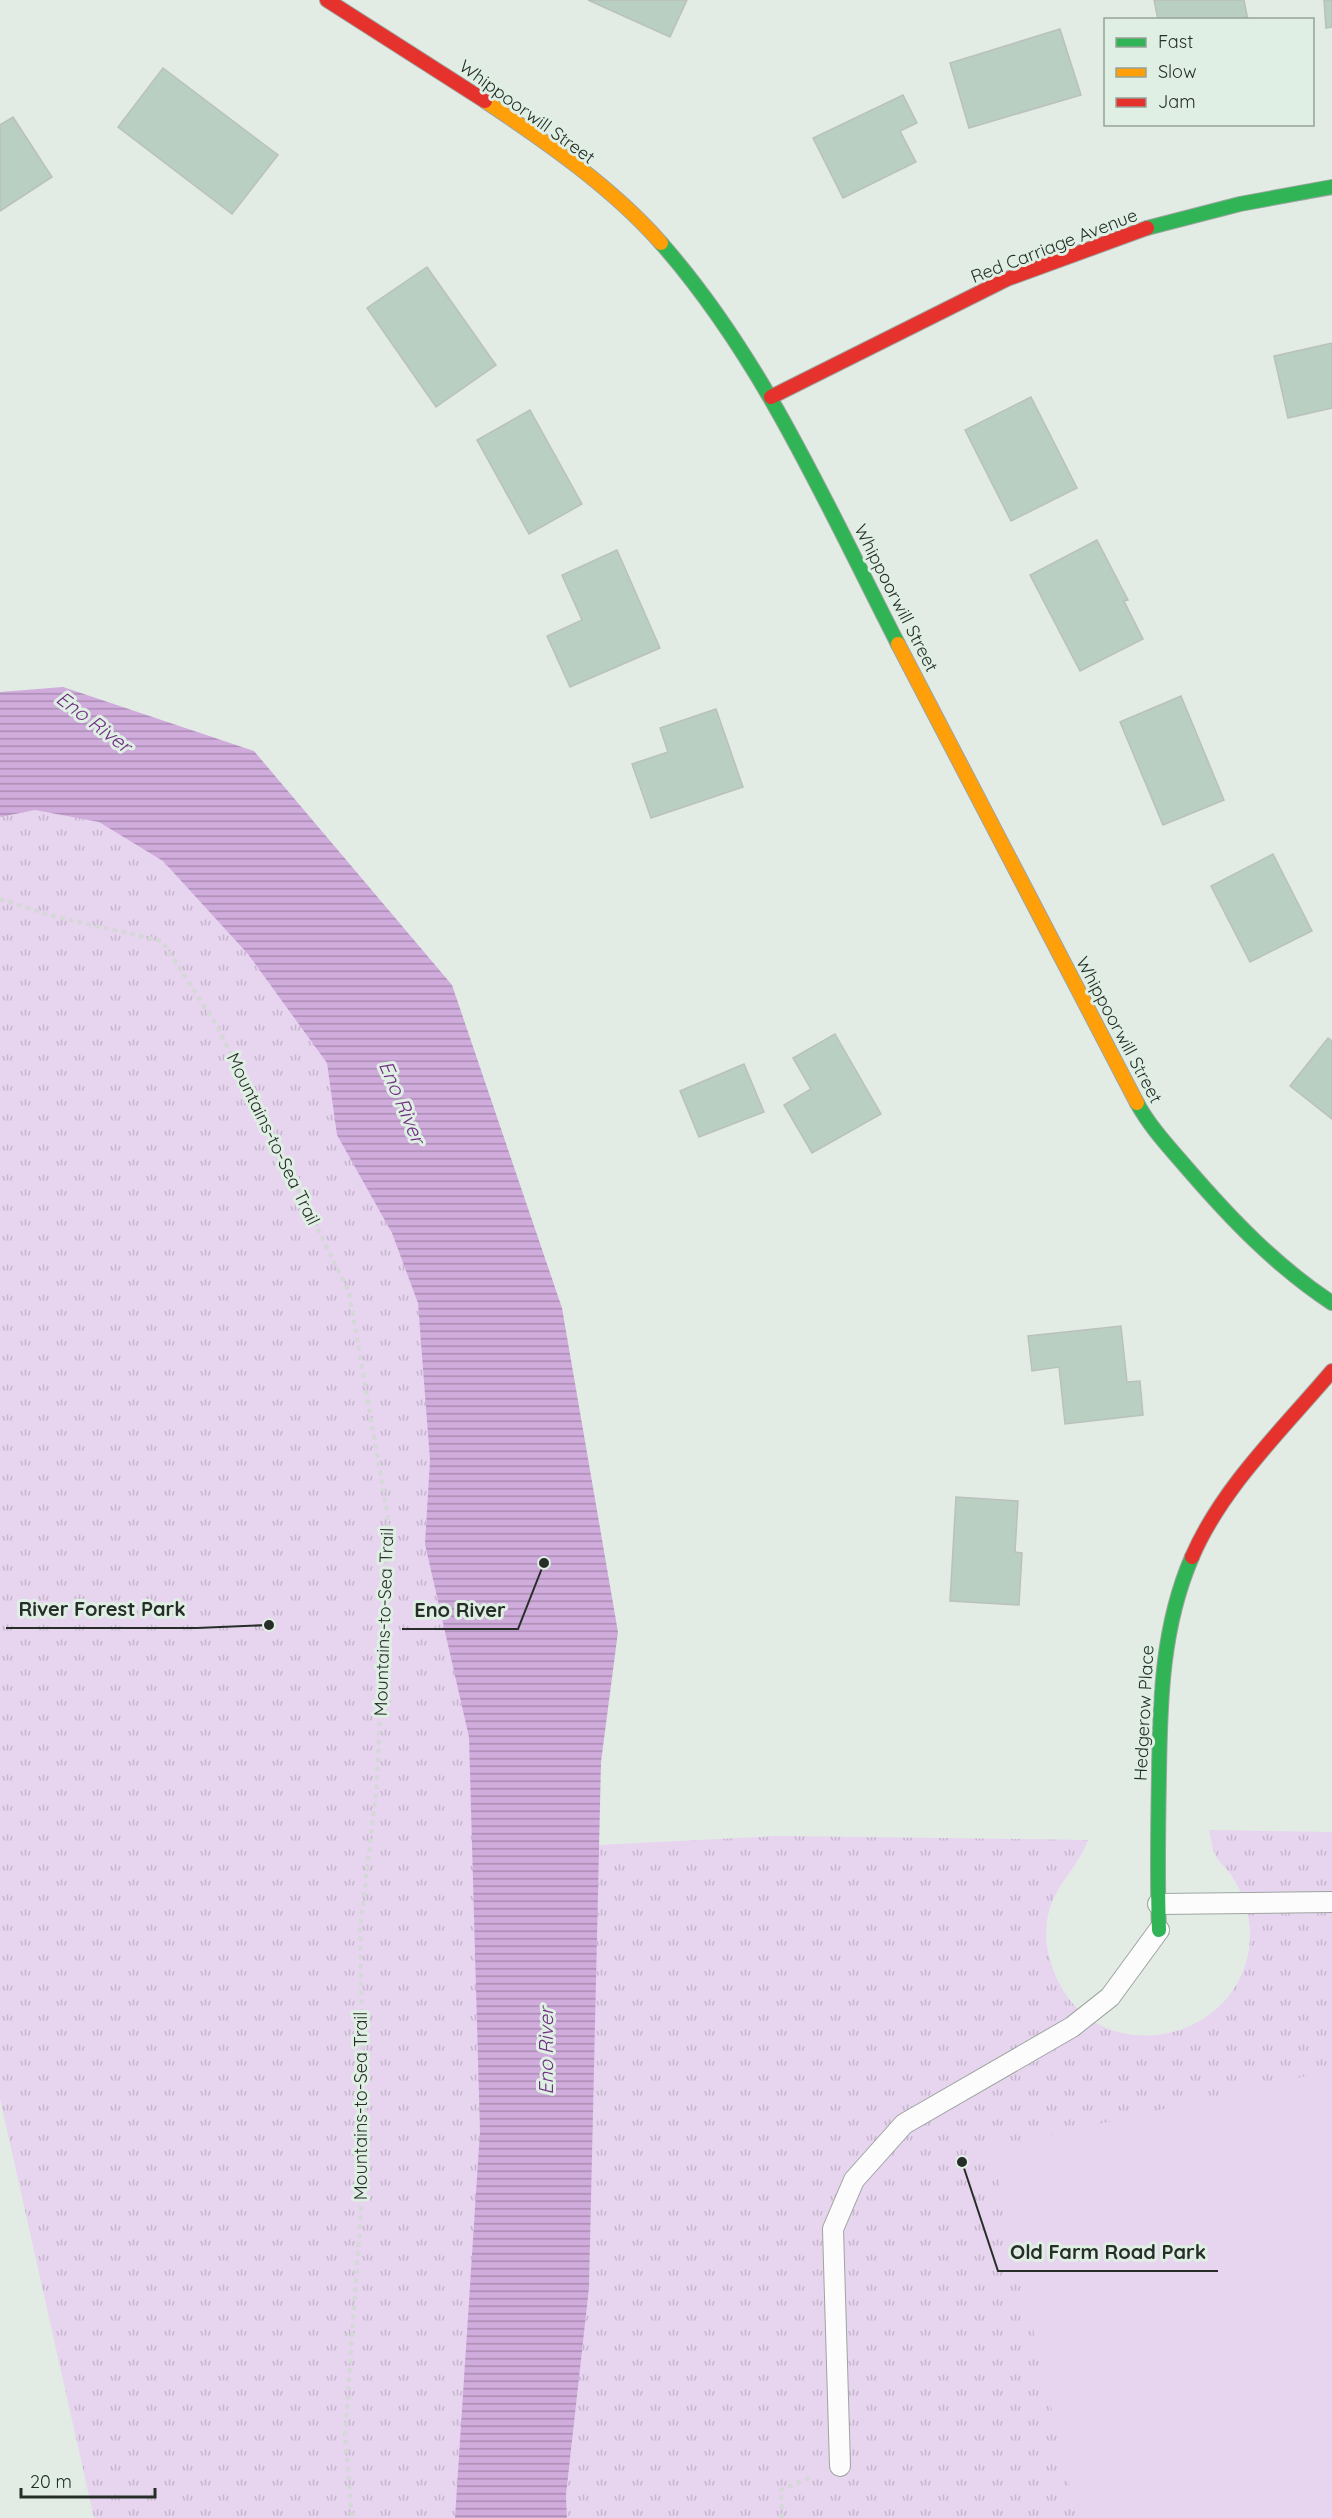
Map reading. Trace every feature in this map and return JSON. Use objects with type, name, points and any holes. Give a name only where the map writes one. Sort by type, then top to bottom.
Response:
[{"type":"street","name":"Whippoorwill Street","points":[[327,0],[441,72],[554,148],[638,218],[689,274],[731,331],[771,397],[1120,1074],[1148,1121],[1227,1215],[1296,1279],[1332,1303]]},
{"type":"street","name":"Red Carriage Avenue","points":[[771,397],[1007,279],[1134,232],[1240,204],[1332,187]]},
{"type":"street","name":"Hedgerow Place","points":[[1160,1930],[1158,1904],[1160,1686],[1165,1642],[1175,1599],[1193,1553],[1211,1520],[1332,1371]]},
{"type":"lane","points":[[1158,1904],[1332,1902]]},
{"type":"lane","points":[[840,2466],[833,2229],[854,2180],[904,2124],[1072,2027],[1110,1997],[1160,1930]]},
{"type":"path","name":"Mountains-to-Sea Trail","points":[[0,899],[56,917],[162,941],[217,1026],[349,1292],[388,1518],[377,1784],[360,1930],[364,2153],[345,2436],[352,2518]]},
{"type":"path","points":[[782,2518],[781,2490],[840,2466]]},
{"type":"green space","points":[[197,773],[529,1407],[531,2518],[94,2518],[0,2099],[0,803]]},
{"type":"green space","points":[[1209,1830],[1332,1832],[1332,2518],[567,2518],[566,2495],[589,2288],[598,1845],[778,1836],[1088,1840],[1059,1888],[1050,1908],[1046,1928],[1050,1958],[1057,1979],[1078,2009],[1105,2027],[1136,2035],[1168,2033],[1198,2022],[1224,2002],[1242,1974],[1250,1939],[1248,1915],[1237,1885],[1215,1853]]},
{"type":"green space","points":[[1332,2070],[1332,2518],[1077,2518],[991,2149]]},
{"type":"water","points":[[63,687],[254,751],[452,985],[562,1308],[618,1632],[601,1762],[589,2288],[566,2495],[567,2518],[455,2518],[480,2131],[469,1737],[425,1544],[430,1460],[418,1303],[392,1233],[337,1135],[327,1063],[248,954],[163,861],[99,822],[35,810],[0,817],[0,692]]},
{"type":"building","points":[[588,0],[687,0],[670,37]]},
{"type":"building","points":[[1154,0],[1244,0],[1248,18],[1158,18]]},
{"type":"building","points":[[1324,0],[1332,0],[1332,27],[1326,28]]},
{"type":"building","points":[[1060,29],[1081,95],[969,128],[950,63]]},
{"type":"building","points":[[163,68],[278,155],[232,214],[118,127]]},
{"type":"building","points":[[903,95],[917,123],[900,131],[916,162],[843,198],[813,138]]},
{"type":"building","points":[[13,117],[52,177],[0,211],[0,125]]},
{"type":"building","points":[[427,267],[496,365],[436,407],[367,308]]},
{"type":"building","points":[[1332,343],[1332,408],[1288,418],[1274,356]]},
{"type":"building","points":[[1031,397],[1077,488],[1011,521],[965,430]]},
{"type":"building","points":[[530,410],[582,504],[529,534],[477,440]]},
{"type":"building","points":[[1097,540],[1128,600],[1124,601],[1143,639],[1080,671],[1030,575]]},
{"type":"building","points":[[617,550],[660,648],[570,687],[547,636],[582,620],[562,575]]},
{"type":"building","points":[[1181,696],[1224,800],[1163,825],[1120,722]]},
{"type":"building","points":[[716,709],[743,787],[651,818],[632,764],[668,752],[660,728]]},
{"type":"building","points":[[1273,854],[1312,931],[1250,962],[1211,886]]},
{"type":"building","points":[[835,1034],[881,1114],[812,1153],[784,1105],[811,1089],[793,1058]]},
{"type":"building","points":[[1328,1038],[1332,1041],[1332,1119],[1290,1086]]},
{"type":"building","points":[[744,1064],[764,1112],[699,1137],[680,1091]]},
{"type":"building","points":[[1121,1326],[1127,1382],[1140,1381],[1143,1415],[1065,1424],[1059,1367],[1032,1371],[1028,1336]]},
{"type":"building","points":[[956,1497],[1018,1501],[1015,1552],[1022,1553],[1019,1605],[950,1601]]},
{"type":"traffic: fast","points":[[1147,228],[1240,204],[1332,187]]},
{"type":"traffic: fast","points":[[661,243],[698,288],[763,385],[819,487],[898,644]]},
{"type":"traffic: fast","points":[[1137,1103],[1167,1145],[1237,1223],[1273,1257],[1311,1289],[1332,1303]]},
{"type":"traffic: fast","points":[[1159,1930],[1159,1746],[1162,1691],[1174,1610],[1192,1557]]},
{"type":"traffic: slow","points":[[485,101],[600,184],[661,243]]},
{"type":"traffic: slow","points":[[898,644],[1137,1103]]},
{"type":"traffic: jam","points":[[327,0],[485,101]]},
{"type":"traffic: jam","points":[[771,397],[1007,279],[1147,228]]},
{"type":"traffic: jam","points":[[1192,1557],[1205,1531],[1237,1483],[1332,1371]]},
{"type":"place","name":"Eno River","points":[[544,1563]]},
{"type":"place","name":"River Forest Park","points":[[269,1625]]},
{"type":"place","name":"Old Farm Road Park","points":[[962,2162]]}]
